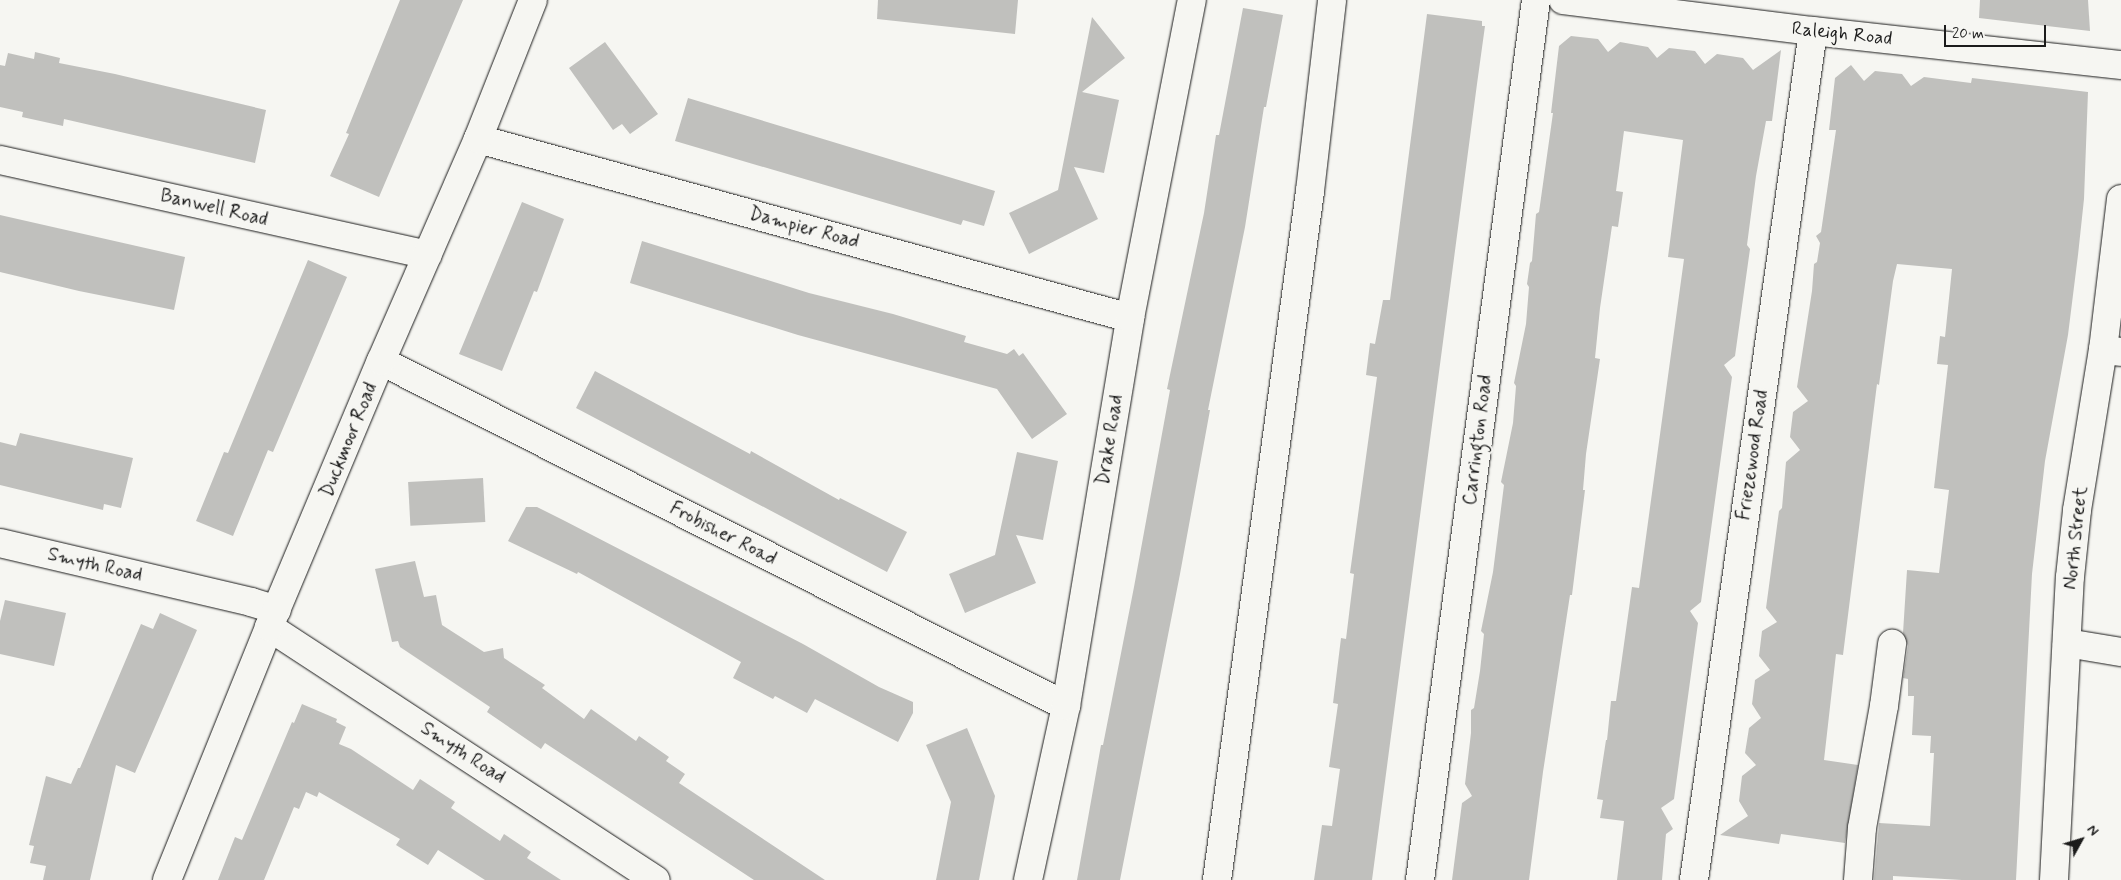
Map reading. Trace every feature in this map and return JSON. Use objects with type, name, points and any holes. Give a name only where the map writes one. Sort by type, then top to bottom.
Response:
[{"type":"street","name":"Duckmoor Road","points":[[167,880],[273,618],[381,361],[478,139],[533,0]]},
{"type":"street","name":"Drake Road","points":[[1028,880],[1066,706],[1130,318],[1192,0]]},
{"type":"street","points":[[1217,880],[1310,191],[1332,0]]},
{"type":"street","name":"Carrington Road","points":[[1420,880],[1536,0]]},
{"type":"street","name":"Raleigh Road","points":[[1563,0],[1680,7],[1813,31],[2121,64]]},
{"type":"street","name":"Friezewood Road","points":[[1694,880],[1813,31]]},
{"type":"street","name":"Dampier Road","points":[[478,139],[1130,318]]},
{"type":"street","name":"Banwell Road","points":[[0,160],[428,255]]},
{"type":"street","name":"North Street","points":[[2054,880],[2070,576],[2078,510],[2112,351],[2121,199]]},
{"type":"street","name":"Frobisher Road","points":[[381,361],[1066,706]]},
{"type":"street","name":"Smyth Road","points":[[0,543],[251,602],[656,880]]},
{"type":"street","points":[[2067,643],[2121,652]]},
{"type":"street","points":[[1858,880],[1862,828],[1884,706],[1892,644]]},
{"type":"building","points":[[400,0],[463,0],[379,197],[330,176],[349,134],[346,133]]},
{"type":"building","points":[[878,0],[1018,0],[1015,34],[877,19]]},
{"type":"building","points":[[1980,0],[2088,0],[2090,31],[1979,18]]},
{"type":"building","points":[[1243,8],[1283,15],[1266,107],[1264,107],[1245,227],[1208,410],[1210,410],[1180,574],[1120,880],[1077,880],[1101,745],[1103,745],[1134,587],[1170,390],[1167,389],[1204,213],[1216,135],[1219,135]]},
{"type":"building","points":[[1427,14],[1482,21],[1482,26],[1485,26],[1372,880],[1314,880],[1322,825],[1332,826],[1340,769],[1329,767],[1338,704],[1333,703],[1341,638],[1346,639],[1354,574],[1350,573],[1377,377],[1366,375],[1370,343],[1375,344],[1383,300],[1390,300]]},
{"type":"building","points":[[1092,17],[1125,58],[1082,92],[1119,100],[1104,173],[1074,167],[1098,219],[1029,254],[1009,213],[1058,190]]},
{"type":"building","points":[[1571,36],[1598,39],[1608,52],[1620,42],[1648,47],[1657,58],[1669,48],[1695,51],[1705,64],[1717,54],[1743,58],[1753,70],[1781,50],[1772,121],[1766,121],[1756,176],[1747,245],[1750,249],[1735,356],[1724,365],[1732,377],[1701,602],[1690,611],[1698,623],[1674,799],[1661,808],[1673,829],[1666,834],[1662,880],[1617,880],[1624,821],[1600,818],[1603,800],[1597,799],[1607,740],[1611,701],[1616,701],[1632,587],[1639,588],[1684,259],[1668,257],[1683,140],[1624,131],[1616,191],[1623,192],[1618,227],[1612,226],[1600,308],[1595,358],[1600,359],[1586,454],[1583,490],[1585,490],[1572,595],[1570,595],[1543,772],[1529,880],[1452,880],[1462,803],[1472,796],[1465,784],[1471,733],[1471,710],[1474,708],[1480,671],[1484,634],[1481,631],[1493,572],[1504,485],[1501,482],[1513,423],[1516,386],[1514,383],[1526,324],[1529,287],[1527,284],[1530,263],[1532,261],[1536,214],[1539,212],[1553,113],[1551,113],[1559,46]]},
{"type":"building","points":[[605,42],[658,114],[630,134],[622,124],[613,130],[569,68]]},
{"type":"building","points":[[35,52],[60,58],[59,63],[115,74],[266,110],[255,163],[64,119],[63,126],[22,117],[23,112],[0,107],[0,65],[5,66],[8,53],[34,59]]},
{"type":"building","points":[[1851,65],[1864,81],[1875,71],[1902,74],[1911,86],[1924,77],[1971,83],[1972,78],[2088,92],[2084,199],[2078,255],[2068,335],[2045,461],[2032,574],[2016,880],[1962,880],[1893,876],[1893,880],[1874,880],[1879,823],[1930,826],[1934,753],[1930,753],[1931,736],[1912,735],[1914,696],[1908,696],[1908,679],[1903,678],[1908,646],[1903,633],[1907,570],[1939,573],[1949,490],[1934,488],[1948,365],[1937,364],[1940,336],[1945,337],[1952,269],[1897,264],[1893,281],[1879,385],[1877,384],[1843,655],[1836,654],[1824,760],[1858,765],[1845,843],[1781,834],[1779,844],[1720,835],[1748,816],[1739,801],[1742,776],[1756,765],[1745,753],[1749,728],[1761,718],[1752,704],[1755,680],[1770,670],[1759,656],[1762,631],[1777,622],[1766,608],[1779,511],[1782,508],[1786,462],[1800,450],[1790,437],[1793,412],[1808,401],[1797,387],[1812,291],[1814,264],[1817,262],[1820,243],[1816,236],[1821,232],[1836,130],[1829,130],[1835,78]]},
{"type":"building","points":[[688,98],[995,191],[984,226],[963,220],[961,225],[675,141]]},
{"type":"building","points":[[522,202],[564,219],[537,292],[534,291],[502,371],[459,354]]},
{"type":"building","points":[[0,215],[185,257],[174,310],[79,291],[0,272]]},
{"type":"building","points":[[642,241],[809,293],[893,314],[966,336],[964,342],[1007,354],[1014,349],[1019,356],[1023,353],[1067,414],[1032,439],[997,389],[798,335],[630,283]]},
{"type":"building","points":[[308,260],[347,277],[273,452],[268,450],[233,536],[196,521],[224,452],[228,453]]},
{"type":"building","points":[[595,371],[750,454],[751,451],[839,500],[840,498],[907,532],[887,572],[576,408]]},
{"type":"building","points":[[20,433],[133,458],[121,508],[104,504],[103,510],[0,485],[0,442],[16,446]]},
{"type":"building","points":[[1017,452],[1058,461],[1043,540],[1016,535],[1036,583],[965,613],[949,574],[995,555]]},
{"type":"building","points":[[483,478],[485,522],[410,526],[408,482]]},
{"type":"building","points":[[526,507],[537,507],[563,520],[803,644],[879,687],[913,702],[913,713],[898,742],[815,699],[807,713],[775,696],[773,699],[733,678],[741,662],[578,572],[577,574],[508,541]]},
{"type":"building","points":[[415,561],[424,597],[436,595],[442,625],[484,652],[503,648],[504,658],[545,685],[542,688],[584,719],[591,709],[636,741],[639,736],[669,757],[666,761],[685,774],[679,783],[825,880],[754,880],[545,743],[541,749],[487,712],[490,707],[400,647],[398,641],[392,642],[375,569]]},
{"type":"building","points":[[5,600],[66,613],[54,666],[0,654],[0,621]]},
{"type":"building","points":[[160,613],[197,630],[135,773],[116,765],[90,880],[43,880],[46,866],[30,863],[34,846],[29,845],[46,776],[71,784],[78,768],[80,768],[141,624],[153,629]]},
{"type":"building","points":[[302,704],[337,719],[336,722],[346,727],[339,744],[351,749],[413,790],[420,779],[455,802],[451,808],[500,841],[504,834],[531,852],[527,858],[561,880],[485,880],[438,850],[428,865],[396,845],[400,839],[319,792],[317,797],[306,792],[299,809],[294,807],[264,880],[218,880],[235,837],[242,840],[292,722],[294,723]]},
{"type":"building","points":[[967,728],[995,796],[979,880],[936,880],[951,802],[926,745]]}]
